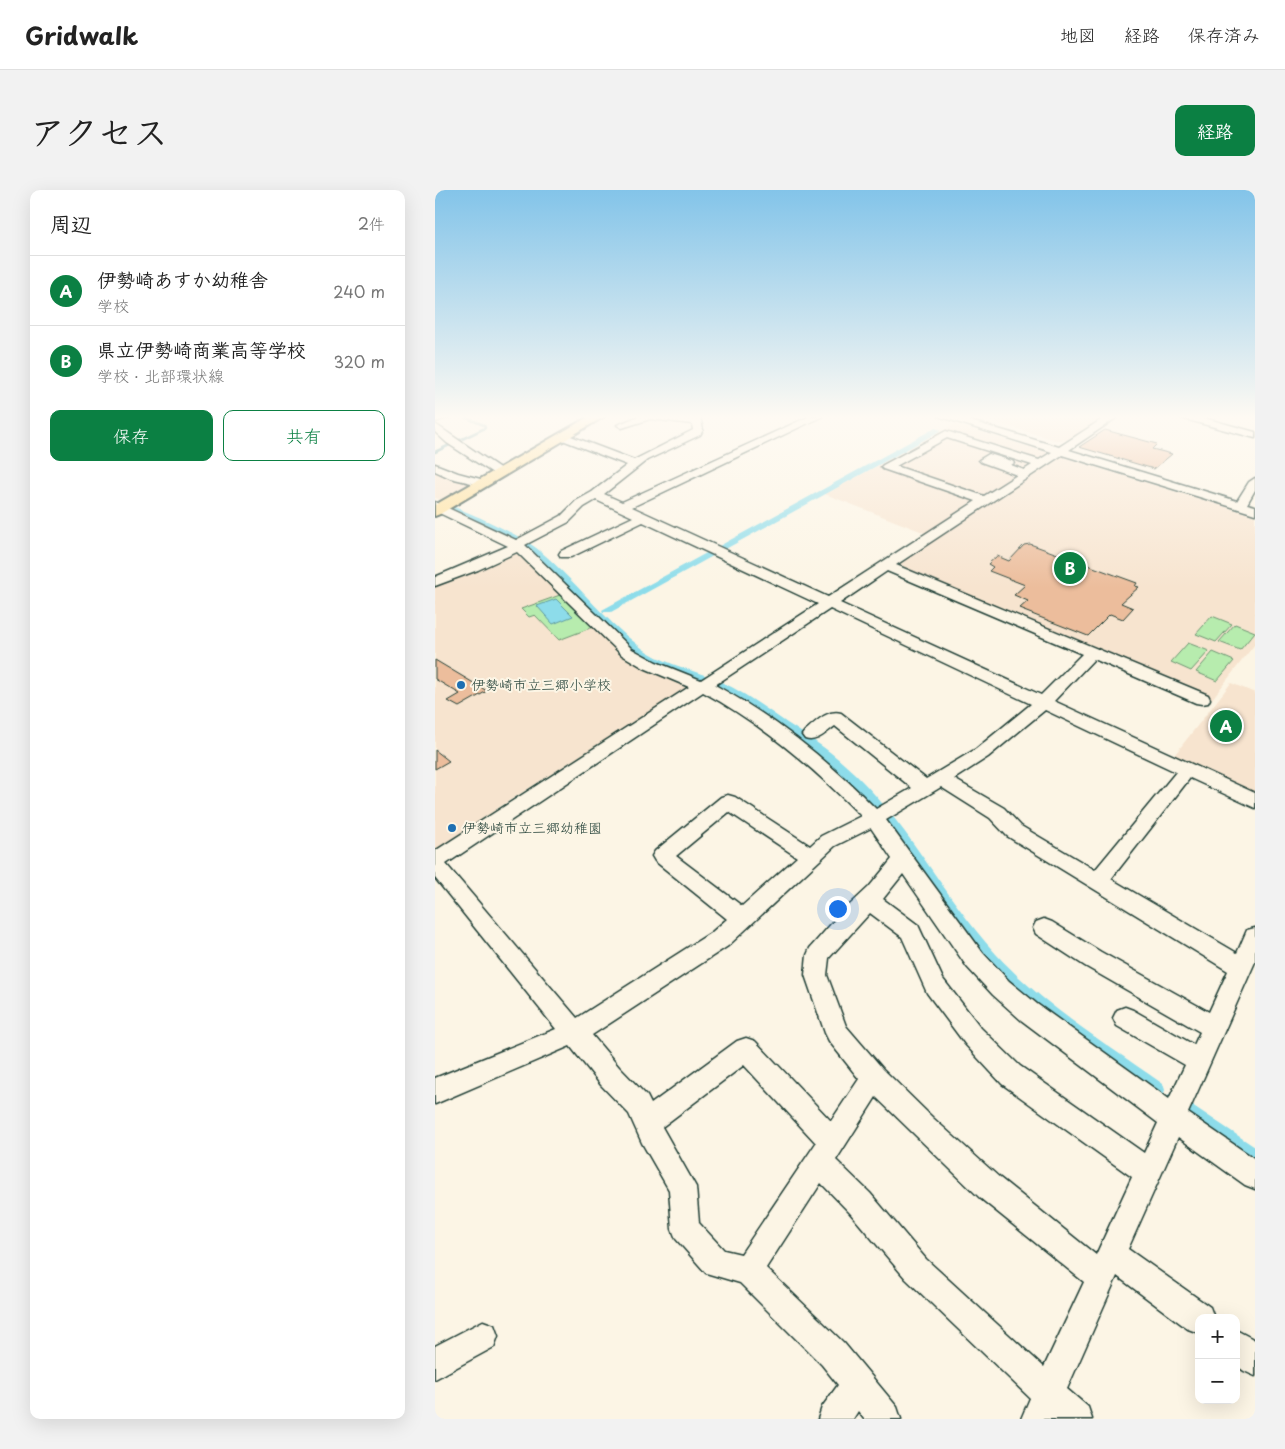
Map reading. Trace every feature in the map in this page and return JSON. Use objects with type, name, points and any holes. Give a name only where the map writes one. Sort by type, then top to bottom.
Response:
[{"type":"main road","points":[[437,509],[499,473]]},
{"type":"street","points":[[448,473],[484,483]]},
{"type":"street","points":[[435,582],[473,567],[522,543],[568,517],[580,504],[596,495],[623,473]]},
{"type":"street","points":[[621,507],[694,473]]},
{"type":"street","points":[[905,473],[986,501]]},
{"type":"street","points":[[885,1419],[833,1354],[748,1270],[716,1263],[686,1229],[682,1187],[638,1105],[610,1076],[576,1032],[435,862],[986,501],[1024,473]]},
{"type":"street","points":[[1145,473],[1246,504],[1255,510]]},
{"type":"street","points":[[1246,504],[1251,486],[1255,482]]},
{"type":"street","points":[[596,495],[1255,801]]},
{"type":"street","points":[[437,509],[522,543],[535,560],[621,648],[650,665],[708,683],[775,730],[837,779],[873,817],[975,960],[1001,988],[1029,1012],[1174,1119],[1255,1175]]},
{"type":"street","points":[[566,554],[643,517]]},
{"type":"street","points":[[549,528],[563,536]]},
{"type":"street","points":[[887,566],[1202,699]]},
{"type":"street","points":[[435,1092],[445,1086],[576,1032],[720,939],[828,841],[890,810],[981,753],[1042,703],[1092,653]]},
{"type":"street","points":[[811,735],[835,717],[933,783],[997,813],[1014,831],[1241,968]]},
{"type":"street","points":[[1097,881],[1187,770]]},
{"type":"street","points":[[741,918],[662,856],[728,802],[810,856]]},
{"type":"street","points":[[903,859],[869,901],[818,954],[816,974],[837,1033],[874,1078],[990,1188],[1105,1266],[1195,1316]]},
{"type":"street","points":[[869,901],[903,924],[909,931],[935,986],[973,1036],[1011,1075],[1149,1173]]},
{"type":"street","points":[[1044,928],[1093,959],[1215,1028]]},
{"type":"street","points":[[1043,1406],[1255,937]]},
{"type":"street","points":[[1125,1018],[1200,1061]]},
{"type":"street","points":[[646,1123],[745,1049],[826,1152],[860,1203],[916,1269],[1043,1406],[1076,1419]]},
{"type":"street","points":[[748,1270],[874,1078]]},
{"type":"street","points":[[435,1362],[483,1336]]},
{"type":"street","points":[[1240,1348],[1255,1360]]},
{"type":"street","points":[[834,1419],[857,1384]]},
{"type":"shaded area","points":[[435,473],[447,473],[476,482],[447,501],[435,498]]},
{"type":"shaded area","points":[[863,473],[1019,473],[928,534],[825,494]]},
{"type":"shaded area","points":[[1033,473],[1116,473],[1255,516],[1255,644],[1212,699],[893,566]]},
{"type":"shaded area","points":[[517,551],[617,651],[642,667],[685,686],[685,689],[504,804],[435,851],[435,584]]},
{"type":"shaded area","points":[[1231,683],[1255,693],[1255,796],[1172,758]]},
{"type":"green space","points":[[560,595],[593,627],[559,640],[535,615],[529,617],[521,609]]},
{"type":"green space","points":[[1212,616],[1232,624],[1216,642],[1196,634]]},
{"type":"green space","points":[[1235,624],[1255,632],[1240,650],[1219,642]]},
{"type":"green space","points":[[1188,643],[1209,651],[1191,671],[1171,662]]},
{"type":"green space","points":[[1213,652],[1234,661],[1217,681],[1196,672]]},
{"type":"water","points":[[556,599],[573,616],[553,624],[537,606]]},
{"type":"building","points":[[1030,544],[1137,583],[1135,586],[1139,587],[1121,603],[1133,608],[1123,619],[1110,614],[1088,636],[1024,611],[1020,608],[1028,601],[1014,595],[1025,585],[989,571],[993,567],[988,564],[997,556],[1009,561],[1024,545]]},
{"type":"building","name":"伊勢崎市立三郷小学校","points":[[435,660],[487,691],[459,707],[448,701],[460,694],[435,679]]},
{"type":"building","points":[[435,750],[449,761],[435,769]]},
{"type":"waterway","points":[[607,610],[858,473]]},
{"type":"waterway","points":[[448,508],[515,538],[536,552],[636,650],[658,662],[704,679],[733,693],[834,762],[863,789],[882,812],[971,936],[1008,978],[1069,1028],[1156,1090]]},
{"type":"waterway","points":[[1174,1102],[1255,1159]]},
{"type":"place","name":"県立伊勢崎商業高等学校","points":[[1070,568]]},
{"type":"place","name":"伊勢崎市立三郷小学校","points":[[461,685]]},
{"type":"place","name":"伊勢崎あすか幼稚舎","points":[[1226,726]]},
{"type":"place","name":"伊勢崎市立三郷幼稚園","points":[[452,828]]}]
